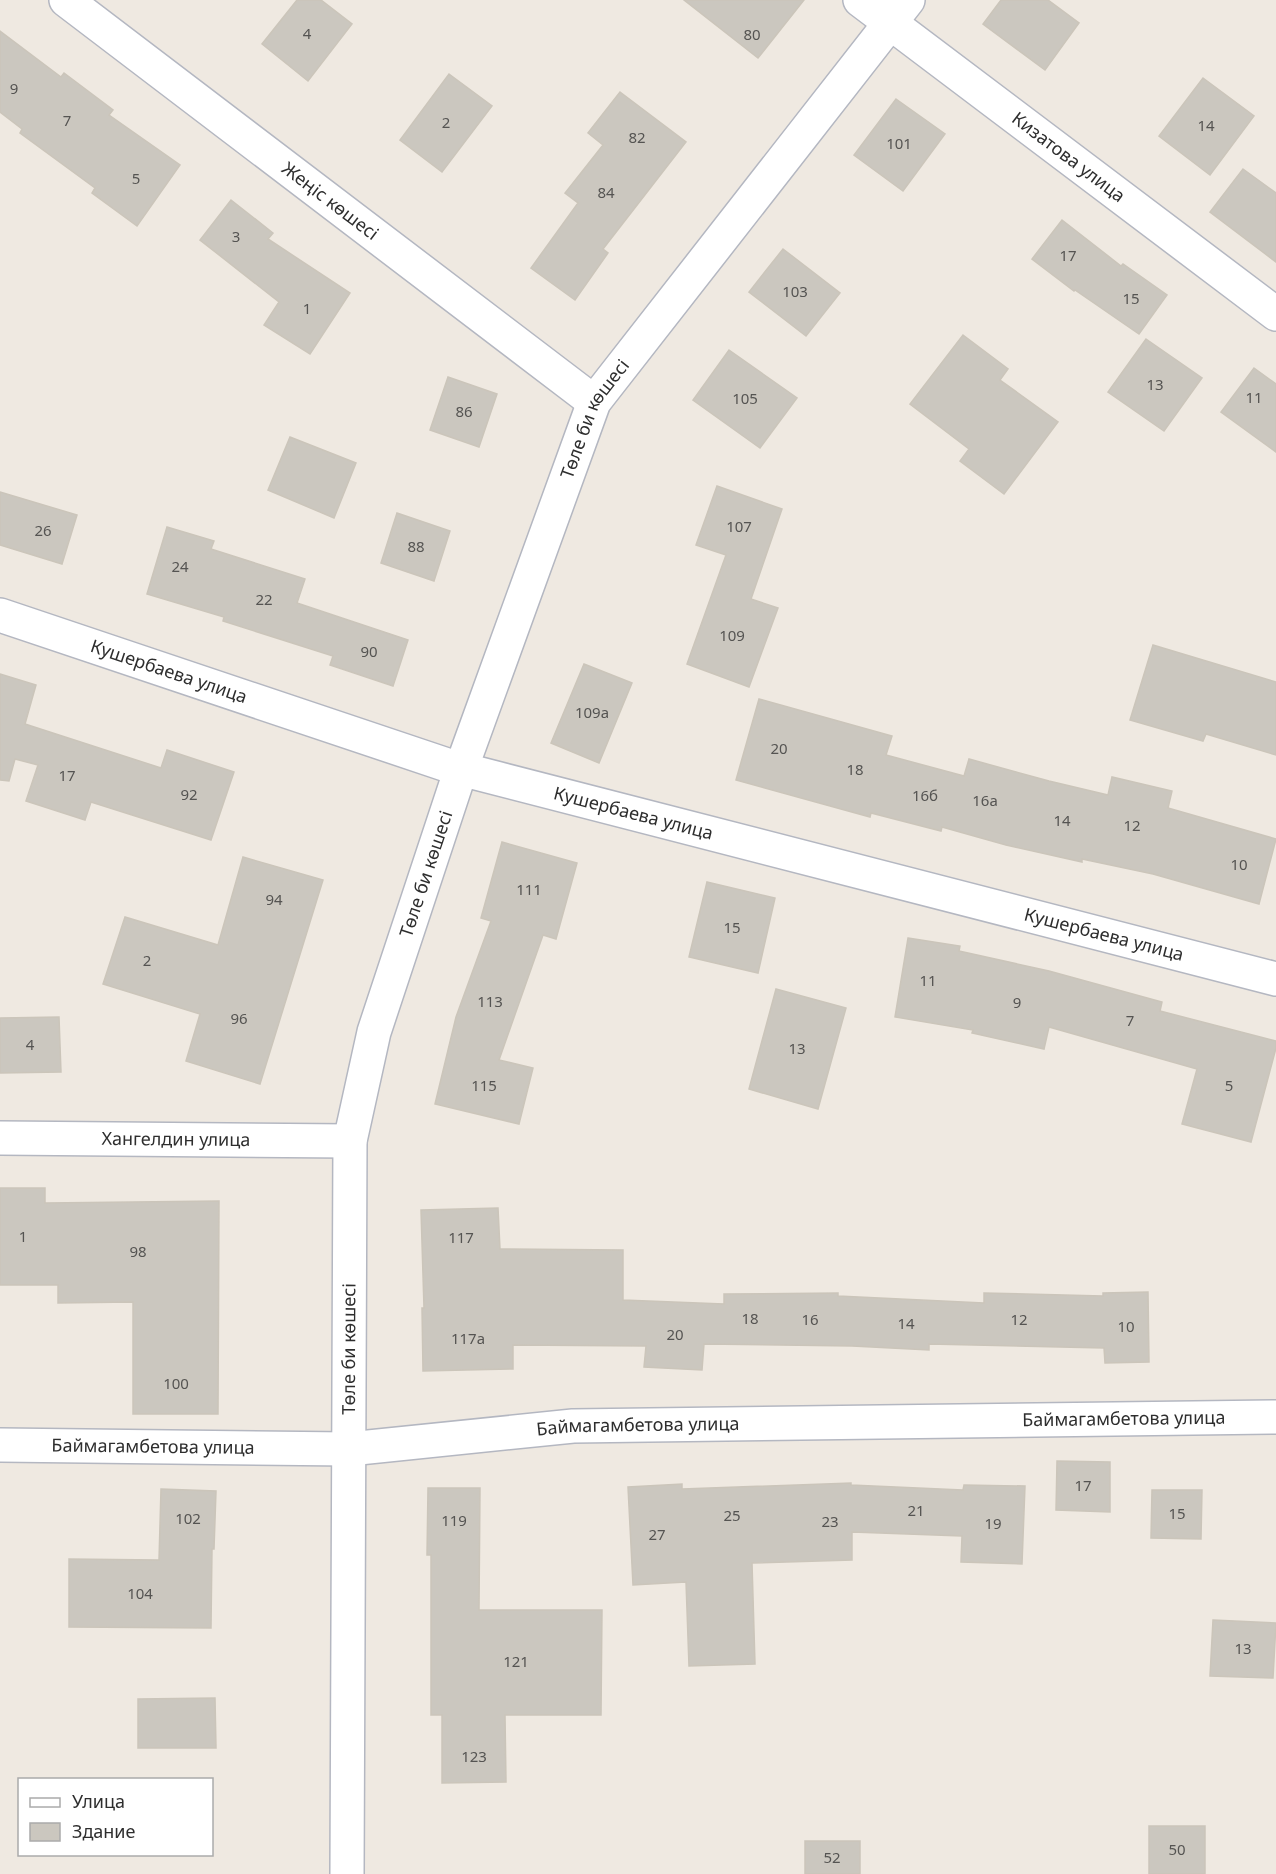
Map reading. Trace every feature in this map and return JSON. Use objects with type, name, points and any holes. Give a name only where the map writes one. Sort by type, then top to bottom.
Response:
[{"type":"street","name":"Жеңіс көшесі","points":[[66,0],[594,402]]},
{"type":"street","name":"Кизатова улица","points":[[860,0],[899,12],[1276,314]]},
{"type":"street","name":"Төле би көшесі","points":[[347,1874],[350,1141],[374,1032],[461,769],[594,402],[899,12]]},
{"type":"street","name":"Кушербаева улица","points":[[0,615],[461,769],[1276,979]]},
{"type":"street","name":"Хангелдин улица","points":[[0,1138],[350,1141]]},
{"type":"street","name":"Баймагамбетова улица","points":[[0,1445],[349,1449],[573,1426],[1276,1418]]},
{"type":"building","points":[[297,0],[321,0],[352,24],[308,81],[262,44]]},
{"type":"building","points":[[684,0],[804,0],[758,58]]},
{"type":"building","points":[[1001,0],[1048,0],[1079,23],[1045,70],[983,24]]},
{"type":"building","points":[[0,31],[61,77],[64,73],[113,110],[109,115],[180,165],[137,226],[92,193],[95,188],[20,133],[22,129],[0,112]]},
{"type":"building","points":[[449,74],[492,106],[442,172],[400,140]]},
{"type":"building","points":[[1203,78],[1254,116],[1210,175],[1159,136]]},
{"type":"building","points":[[620,92],[686,142],[603,249],[608,253],[575,300],[531,268],[578,203],[565,193],[603,145],[588,133]]},
{"type":"building","points":[[896,99],[945,134],[903,191],[854,155]]},
{"type":"building","points":[[1243,169],[1276,193],[1276,262],[1210,212]]},
{"type":"building","points":[[231,200],[273,233],[268,239],[350,293],[310,354],[264,325],[279,302],[200,240]]},
{"type":"building","points":[[1062,220],[1121,266],[1123,264],[1167,295],[1139,334],[1074,291],[1032,259]]},
{"type":"building","points":[[783,249],[840,293],[806,336],[749,292]]},
{"type":"building","points":[[963,335],[1008,369],[1000,380],[1058,422],[1004,494],[960,461],[969,449],[910,404]]},
{"type":"building","points":[[1146,339],[1202,378],[1164,431],[1108,392]]},
{"type":"building","points":[[729,350],[797,398],[760,448],[693,400]]},
{"type":"building","points":[[1254,368],[1276,384],[1276,452],[1221,412]]},
{"type":"building","points":[[448,377],[497,394],[479,447],[430,430]]},
{"type":"building","points":[[290,437],[356,463],[334,518],[268,490]]},
{"type":"building","points":[[717,486],[782,509],[751,599],[778,608],[749,687],[687,664],[726,555],[696,545]]},
{"type":"building","points":[[0,492],[77,515],[62,564],[0,545]]},
{"type":"building","points":[[397,513],[450,531],[434,581],[381,563]]},
{"type":"building","points":[[167,527],[214,541],[211,549],[305,579],[297,603],[408,640],[393,686],[330,665],[333,656],[223,621],[224,617],[147,594]]},
{"type":"building","points":[[1153,645],[1276,682],[1276,755],[1206,734],[1203,741],[1130,720]]},
{"type":"building","points":[[584,664],[632,683],[599,763],[551,743]]},
{"type":"building","points":[[0,674],[36,685],[25,724],[161,768],[167,750],[234,772],[211,840],[91,802],[85,820],[26,801],[38,765],[15,759],[9,781],[0,780]]},
{"type":"building","points":[[759,699],[892,736],[886,755],[964,776],[969,759],[1108,795],[1112,777],[1172,791],[1168,808],[1276,839],[1259,904],[1153,874],[1082,859],[1082,862],[1006,845],[942,827],[941,831],[871,813],[870,817],[736,780]]},
{"type":"building","points":[[502,842],[577,863],[556,939],[543,935],[499,1060],[533,1068],[519,1124],[435,1104],[456,1017],[491,921],[481,918]]},
{"type":"building","points":[[243,857],[323,880],[260,1084],[186,1061],[200,1014],[103,984],[125,917],[218,945]]},
{"type":"building","points":[[707,882],[775,898],[758,973],[689,957]]},
{"type":"building","points":[[908,938],[960,946],[959,951],[1049,971],[1162,1002],[1160,1011],[1276,1041],[1251,1142],[1182,1124],[1197,1069],[1049,1027],[1044,1049],[972,1033],[973,1030],[895,1017]]},
{"type":"building","points":[[776,989],[846,1008],[818,1109],[749,1089]]},
{"type":"building","points":[[59,1017],[61,1072],[0,1073],[0,1018]]},
{"type":"building","points":[[0,1188],[45,1188],[45,1203],[219,1201],[218,1414],[133,1414],[133,1302],[58,1303],[58,1285],[0,1285]]},
{"type":"building","points":[[498,1208],[500,1249],[623,1250],[623,1300],[724,1304],[724,1294],[838,1293],[838,1296],[984,1303],[984,1293],[1103,1296],[1103,1293],[1148,1292],[1149,1362],[1105,1363],[1104,1348],[929,1344],[929,1350],[852,1346],[704,1344],[702,1370],[644,1367],[646,1346],[513,1345],[513,1369],[423,1371],[421,1210]]},
{"type":"building","points":[[1057,1461],[1110,1462],[1110,1512],[1056,1510]]},
{"type":"building","points":[[851,1483],[851,1485],[963,1490],[964,1485],[1025,1486],[1022,1564],[961,1562],[962,1536],[852,1532],[852,1560],[752,1563],[755,1664],[689,1666],[686,1582],[633,1585],[628,1487],[682,1484],[682,1489]]},
{"type":"building","points":[[428,1488],[480,1488],[479,1610],[602,1610],[601,1715],[505,1715],[506,1782],[442,1783],[442,1715],[431,1715],[431,1555],[427,1555]]},
{"type":"building","points":[[161,1489],[216,1491],[214,1549],[212,1549],[211,1628],[69,1627],[69,1559],[159,1560]]},
{"type":"building","points":[[1152,1490],[1202,1490],[1201,1539],[1151,1538]]},
{"type":"building","points":[[1213,1620],[1276,1623],[1273,1678],[1210,1676]]},
{"type":"building","points":[[215,1698],[216,1748],[138,1748],[138,1699]]},
{"type":"building","points":[[1149,1826],[1205,1826],[1205,1874],[1149,1874]]},
{"type":"building","points":[[805,1841],[860,1841],[860,1874],[805,1874]]}]
